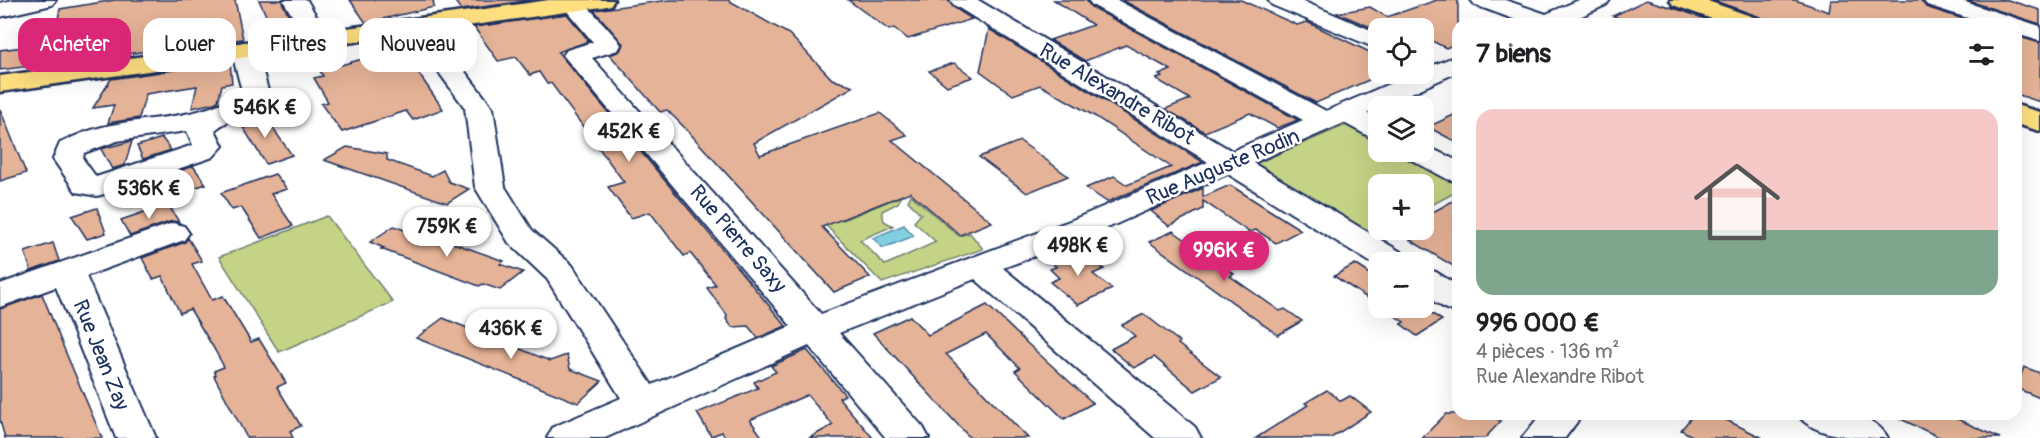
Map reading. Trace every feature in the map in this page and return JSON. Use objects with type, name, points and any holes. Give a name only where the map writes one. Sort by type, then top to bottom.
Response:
[{"type":"main road","points":[[347,33],[418,17],[602,0]]},
{"type":"main road","points":[[1682,0],[1733,18]]},
{"type":"main road","points":[[0,84],[248,49]]},
{"type":"main road","points":[[2022,116],[2040,122]]},
{"type":"street","points":[[0,10],[44,0]]},
{"type":"street","points":[[295,0],[305,18]]},
{"type":"street","name":"Rue Alexandre Ribot","points":[[963,0],[1377,252]]},
{"type":"street","points":[[1100,0],[1337,117],[1368,127]]},
{"type":"street","points":[[1280,0],[1368,38]]},
{"type":"street","points":[[1483,0],[1534,18]]},
{"type":"street","points":[[1559,18],[1598,0]]},
{"type":"street","points":[[1935,0],[1991,18]]},
{"type":"street","name":"Rue Pierre Saxy","points":[[573,4],[609,45],[576,55],[909,438]]},
{"type":"street","points":[[418,17],[479,108],[490,187],[520,236],[560,272],[645,405]]},
{"type":"street","points":[[2022,28],[2040,34]]},
{"type":"street","points":[[215,116],[200,128],[209,146],[203,151],[97,186],[87,186],[68,159],[70,149],[89,140],[215,116],[248,102],[256,94],[244,50]]},
{"type":"street","name":"Rue Auguste Rodin","points":[[567,438],[816,329],[979,265],[1074,231],[1337,117],[1448,64]]},
{"type":"street","points":[[1434,160],[1452,170]]},
{"type":"street","name":"Rue Jean Zay","points":[[0,296],[173,233]]},
{"type":"street","points":[[979,265],[1181,438]]},
{"type":"street","name":"Rue Jean Zay","points":[[67,272],[136,438]]},
{"type":"street","points":[[1434,286],[1452,297]]},
{"type":"street","points":[[1542,438],[1558,420]]},
{"type":"street","points":[[1829,420],[1868,438]]},
{"type":"green space","points":[[1348,124],[1368,134],[1368,162],[1422,162],[1452,177],[1452,194],[1434,204],[1434,174],[1368,174],[1368,238],[1250,166]]},
{"type":"green space","points":[[911,195],[959,236],[970,233],[983,249],[882,283],[802,201],[833,210],[843,220],[901,196],[898,203],[882,211],[884,221],[893,226],[860,240],[885,265],[936,242],[914,222],[921,214],[908,201]]},
{"type":"green space","points":[[327,216],[393,302],[279,352],[219,257]]},
{"type":"water","points":[[904,225],[914,236],[883,248],[873,238]]},
{"type":"building","points":[[115,0],[235,0],[243,39],[236,40],[236,18],[143,18],[143,52],[131,53],[131,18],[58,18],[60,9]]},
{"type":"building","points":[[259,0],[281,0],[290,18],[267,18]]},
{"type":"building","points":[[350,0],[433,0],[434,7],[387,18],[363,18]]},
{"type":"building","points":[[454,0],[533,0],[461,10]]},
{"type":"building","points":[[669,0],[728,0],[789,34],[832,79],[853,87],[754,143],[760,155],[880,113],[907,135],[892,140],[992,222],[960,235],[910,192],[822,227],[870,277],[834,292],[685,128],[667,110],[660,112],[610,55],[620,51],[623,44],[594,10]]},
{"type":"building","points":[[848,0],[948,0],[953,7],[972,19],[908,39],[894,28],[889,30]]},
{"type":"building","points":[[1054,0],[1086,0],[1091,7],[1298,120],[1277,128],[1250,113],[1205,132],[1165,109],[1190,99],[1156,79],[1162,77],[1159,75],[1171,70],[1126,45],[1085,61],[1050,40],[1093,25]]},
{"type":"building","points":[[1122,0],[1241,0],[1297,25],[1307,22],[1368,51],[1368,80],[1316,103]]},
{"type":"building","points":[[1437,0],[1458,0],[1458,18],[1452,18],[1452,46],[1446,48],[1434,42],[1434,18],[1368,18],[1368,26],[1337,13],[1370,7],[1387,17]]},
{"type":"building","points":[[1646,0],[1702,18],[1618,18],[1613,16]]},
{"type":"building","points":[[1712,0],[1795,0],[1829,12],[1831,0],[1921,0],[1926,7],[1960,18],[1761,18]]},
{"type":"building","points":[[1966,0],[2008,0],[2040,10],[2040,24]]},
{"type":"building","points":[[567,14],[589,41],[558,52],[786,326],[758,338],[748,326],[732,327],[726,319],[727,315],[707,288],[716,285],[690,253],[684,256],[650,212],[631,218],[608,187],[624,182],[551,83],[547,84],[539,72],[530,75],[516,57],[498,61],[477,31],[477,27]]},
{"type":"building","points":[[989,29],[1203,162],[1107,202],[1086,188],[1114,176],[1127,185],[1171,167],[1096,117],[1040,85],[1013,95],[980,71]]},
{"type":"building","points":[[2022,38],[2040,43],[2040,102],[2022,96]]},
{"type":"building","points":[[18,48],[18,68],[0,70],[0,50]]},
{"type":"building","points":[[359,60],[359,72],[418,72],[443,109],[413,120],[406,111],[342,132],[321,104],[328,102],[314,78],[323,76],[321,72],[347,72],[347,63]]},
{"type":"building","points":[[954,63],[973,77],[947,86],[929,71]]},
{"type":"building","points":[[160,72],[231,72],[232,83],[222,85],[218,101],[192,108],[197,86],[146,94],[139,118],[108,123],[114,105],[93,108],[111,79]]},
{"type":"building","points":[[0,109],[26,173],[0,181]]},
{"type":"building","points":[[263,113],[292,155],[266,164],[239,121]]},
{"type":"building","points":[[1452,116],[1452,140],[1434,130],[1434,124]]},
{"type":"building","points":[[162,138],[171,150],[143,159],[137,146]]},
{"type":"building","points":[[132,141],[125,165],[112,169],[101,149]]},
{"type":"building","points":[[1020,141],[1068,176],[1027,193],[979,157]]},
{"type":"building","points":[[347,147],[387,154],[387,160],[432,176],[443,170],[449,182],[469,189],[447,203],[324,160]]},
{"type":"building","points":[[193,166],[206,184],[163,198],[154,180]]},
{"type":"building","points":[[275,174],[287,189],[271,194],[293,226],[261,238],[241,207],[232,210],[221,193]]},
{"type":"building","points":[[1230,185],[1301,230],[1276,243],[1256,230],[1249,232],[1203,201],[1203,209],[1169,226],[1151,211],[1203,188],[1203,197]]},
{"type":"building","points":[[1452,201],[1452,265],[1434,254],[1434,252],[1430,252],[1410,240],[1434,240],[1434,211]]},
{"type":"building","points":[[168,204],[179,222],[172,221],[130,236],[121,220]]},
{"type":"building","points":[[97,208],[106,233],[87,239],[72,216]]},
{"type":"building","points":[[394,226],[415,234],[420,231],[504,261],[500,264],[523,272],[500,290],[483,284],[479,286],[381,249],[384,248],[370,242]]},
{"type":"building","points":[[1173,231],[1234,274],[1230,276],[1280,311],[1285,309],[1302,321],[1278,335],[1149,242]]},
{"type":"building","points":[[188,238],[202,261],[192,264],[212,300],[223,296],[251,342],[259,339],[286,383],[277,387],[301,426],[290,431],[293,438],[247,438],[214,376],[216,375],[214,371],[224,367],[213,347],[190,309],[180,313],[162,276],[153,279],[142,258],[185,242]]},
{"type":"building","points":[[53,243],[59,261],[31,271],[25,252]]},
{"type":"building","points":[[1080,250],[1104,269],[1093,274],[1112,289],[1078,305],[1050,282],[1059,278],[1050,269],[1056,267],[1049,260]]},
{"type":"building","points":[[1355,264],[1368,272],[1368,298],[1334,276]]},
{"type":"building","points":[[42,294],[102,438],[5,438],[0,421],[0,309]]},
{"type":"building","points":[[987,305],[1093,403],[1064,419],[1015,371],[1020,368],[986,334],[946,354],[1028,438],[970,438],[873,333],[910,316],[928,335]]},
{"type":"building","points":[[1144,314],[1221,377],[1195,391],[1154,357],[1134,368],[1111,349],[1135,336],[1122,325]]},
{"type":"building","points":[[1434,315],[1442,320],[1417,336],[1401,324],[1404,322],[1398,318],[1434,318]]},
{"type":"building","points":[[443,318],[477,332],[489,324],[498,340],[550,361],[567,355],[570,369],[602,381],[578,403],[416,338]]},
{"type":"building","points":[[807,350],[845,395],[839,398],[873,438],[809,438],[833,425],[807,395],[750,420],[763,438],[726,438],[722,432],[711,436],[697,413],[758,388],[754,382],[776,372],[771,366]]},
{"type":"building","points":[[2024,367],[2040,373],[2040,398],[2022,390]]},
{"type":"building","points":[[1327,390],[1341,401],[1350,396],[1371,412],[1331,438],[1256,438],[1308,405],[1305,403]]},
{"type":"building","points":[[1446,414],[1452,414],[1452,420],[1501,421],[1485,438],[1422,438]]},
{"type":"building","points":[[1689,420],[1726,420],[1763,438],[1696,438],[1681,430]]},
{"type":"building","points":[[1903,420],[1960,420],[2000,438],[1941,438]]}]
